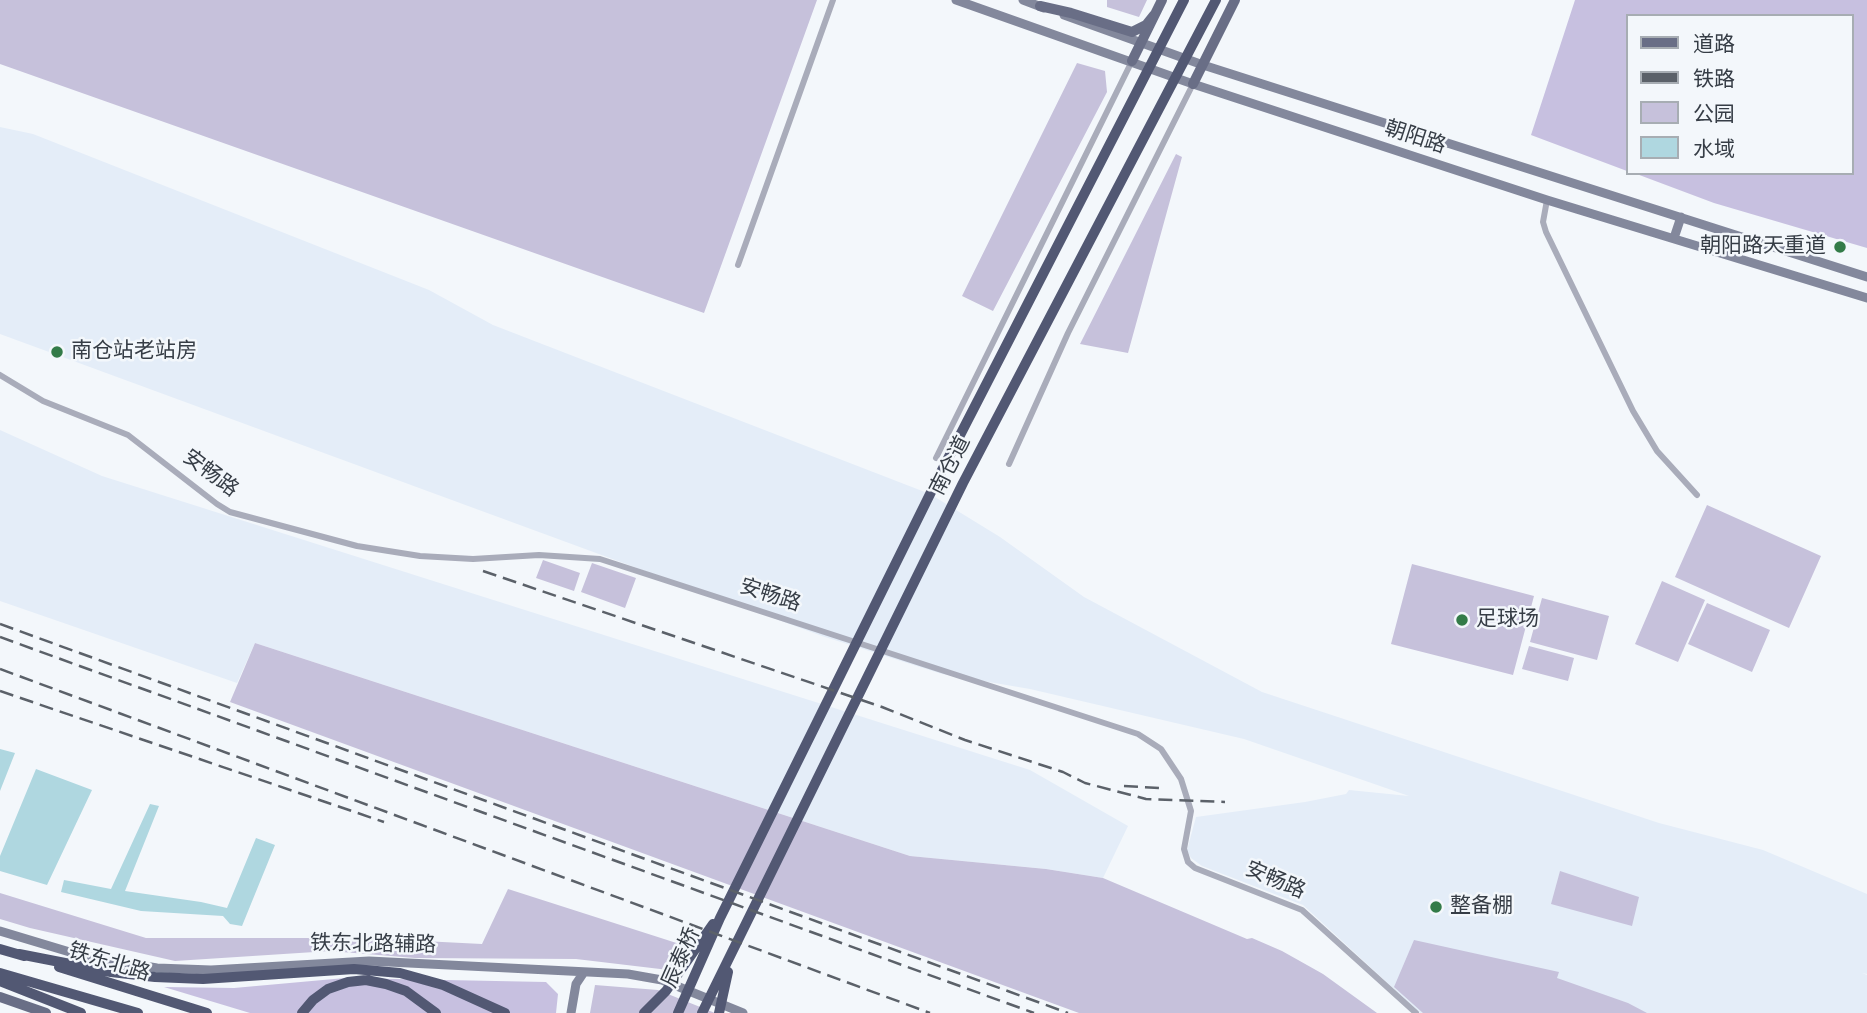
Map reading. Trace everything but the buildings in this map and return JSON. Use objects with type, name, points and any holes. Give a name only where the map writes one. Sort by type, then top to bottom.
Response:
[{"type":"highway","name":"南仓道","points":[[720,918],[939,476],[1184,0]]},
{"type":"highway","name":"南仓道","points":[[732,955],[963,483],[1216,0]]},
{"type":"highway","points":[[644,1013],[666,991],[698,943],[720,918]]},
{"type":"highway","name":"辰泰桥","points":[[678,1013],[720,918]]},
{"type":"highway","name":"铁东北路","points":[[0,948],[207,1013]]},
{"type":"highway","points":[[19,954],[111,972],[203,979],[354,969],[400,972],[443,985],[505,1013]]},
{"type":"highway","points":[[719,1013],[732,955]]},
{"type":"highway","name":"辰泰桥","points":[[702,1013],[732,955]]},
{"type":"highway","name":"铁东北路","points":[[0,973],[138,1013]]},
{"type":"highway","points":[[302,1013],[317,996],[334,986],[366,980],[406,991],[436,1013]]},
{"type":"highway","points":[[0,981],[81,1013]]},
{"type":"main road","name":"朝阳路","points":[[956,0],[1193,84],[1547,200],[1867,298]]},
{"type":"main road","name":"朝阳路","points":[[1023,0],[1203,65],[1867,277]]},
{"type":"main road","points":[[1132,61],[1162,0]]},
{"type":"main road","points":[[1193,84],[1236,0]]},
{"type":"main road","points":[[1040,6],[1132,32],[1146,25],[1154,15]]},
{"type":"main road","points":[[1674,238],[1681,217]]},
{"type":"main road","name":"铁东北路辅路","points":[[0,931],[83,956],[157,968],[211,970],[369,961],[628,974],[662,979],[743,1013]]},
{"type":"main road","points":[[571,1013],[576,984],[584,972]]},
{"type":"main road","points":[[0,997],[46,1013]]},
{"type":"street","points":[[738,265],[833,0]]},
{"type":"street","points":[[936,458],[1132,61]]},
{"type":"street","points":[[1009,464],[1068,333],[1193,84]]},
{"type":"street","points":[[1547,200],[1543,222],[1546,232],[1633,411],[1657,451],[1697,495]]},
{"type":"street","name":"安畅路","points":[[0,375],[43,401],[128,435],[230,512],[358,546],[420,556],[473,559],[539,555],[600,559],[1138,734],[1161,749],[1181,779],[1191,811],[1184,849],[1188,862],[1195,868],[1302,910],[1416,1013]]},
{"type":"shaded area","points":[[1575,0],[1867,0],[1867,248],[1714,203],[1639,175],[1853,175],[1853,14],[1626,14],[1626,171],[1531,135]]},
{"type":"shaded area","points":[[0,127],[33,134],[429,290],[493,325],[930,494],[1000,537],[1084,597],[1262,692],[1659,823],[1763,850],[1867,894],[1867,974],[1862,973],[1867,975],[1867,1013],[1420,1013],[1303,905],[1202,866],[1191,858],[1187,850],[1196,817],[1305,802],[1346,794],[1349,790],[1409,796],[1244,739],[1030,689],[942,674],[822,636],[0,334]]},
{"type":"shaded area","points":[[0,430],[102,476],[1030,770],[1128,826],[1103,878],[1046,869],[910,856],[255,643],[237,683],[0,601]]},
{"type":"shaded area","points":[[345,978],[546,982],[558,994],[556,1013],[250,1013],[164,987],[234,988]]},
{"type":"green space","points":[[0,0],[817,0],[704,313],[0,64]]},
{"type":"green space","points":[[1107,0],[1147,0],[1139,17],[1107,7]]},
{"type":"green space","points":[[1077,63],[1105,71],[1107,92],[993,311],[962,296]]},
{"type":"green space","points":[[1176,154],[1182,157],[1128,353],[1080,344]]},
{"type":"green space","points":[[1707,505],[1821,556],[1789,628],[1675,577]]},
{"type":"green space","points":[[543,560],[580,573],[574,591],[536,578]]},
{"type":"green space","points":[[592,563],[636,578],[625,608],[581,592]]},
{"type":"green space","name":"足球场","points":[[1412,564],[1534,596],[1513,675],[1391,644]]},
{"type":"green space","points":[[1662,581],[1705,600],[1678,662],[1635,644]]},
{"type":"green space","name":"足球场","points":[[1542,598],[1609,616],[1597,660],[1530,642]]},
{"type":"green space","points":[[1707,603],[1770,630],[1752,672],[1688,644]]},
{"type":"green space","points":[[255,643],[910,856],[1046,869],[1103,878],[1247,939],[1252,938],[1282,951],[1323,974],[1377,1013],[1079,1013],[230,702]]},
{"type":"green space","name":"足球场","points":[[1529,646],[1574,658],[1568,681],[1522,669]]},
{"type":"green space","points":[[1560,871],[1639,897],[1632,926],[1551,904]]},
{"type":"green space","points":[[508,889],[689,947],[677,971],[576,959],[415,958],[330,951],[175,961],[0,919],[0,893],[146,938],[363,938],[482,944]]},
{"type":"green space","points":[[1414,940],[1559,972],[1557,978],[1628,1003],[1647,1013],[1423,1013],[1394,987]]},
{"type":"green space","points":[[595,985],[658,990],[715,1013],[590,1013]]},
{"type":"water","points":[[0,749],[15,753],[0,791]]},
{"type":"water","points":[[36,769],[92,790],[47,885],[0,871],[0,856]]},
{"type":"water","points":[[150,804],[159,806],[125,891],[227,908],[256,838],[275,845],[242,926],[230,924],[223,916],[141,911],[61,892],[64,880],[111,889]]},
{"type":"railway","points":[[483,571],[882,707],[965,740],[1063,772],[1085,783],[1146,799],[1225,802]]},
{"type":"railway","points":[[0,624],[1068,1013]]},
{"type":"railway","points":[[0,637],[1034,1013]]},
{"type":"railway","points":[[0,669],[930,1013]]},
{"type":"railway","points":[[0,691],[384,822]]},
{"type":"railway","points":[[1124,786],[1159,788]]},
{"type":"place","name":"朝阳路天重道","points":[[1840,247]]},
{"type":"place","name":"南仓站老站房","points":[[57,352]]},
{"type":"place","name":"足球场","points":[[1462,620]]},
{"type":"place","name":"整备棚","points":[[1436,907]]}]
